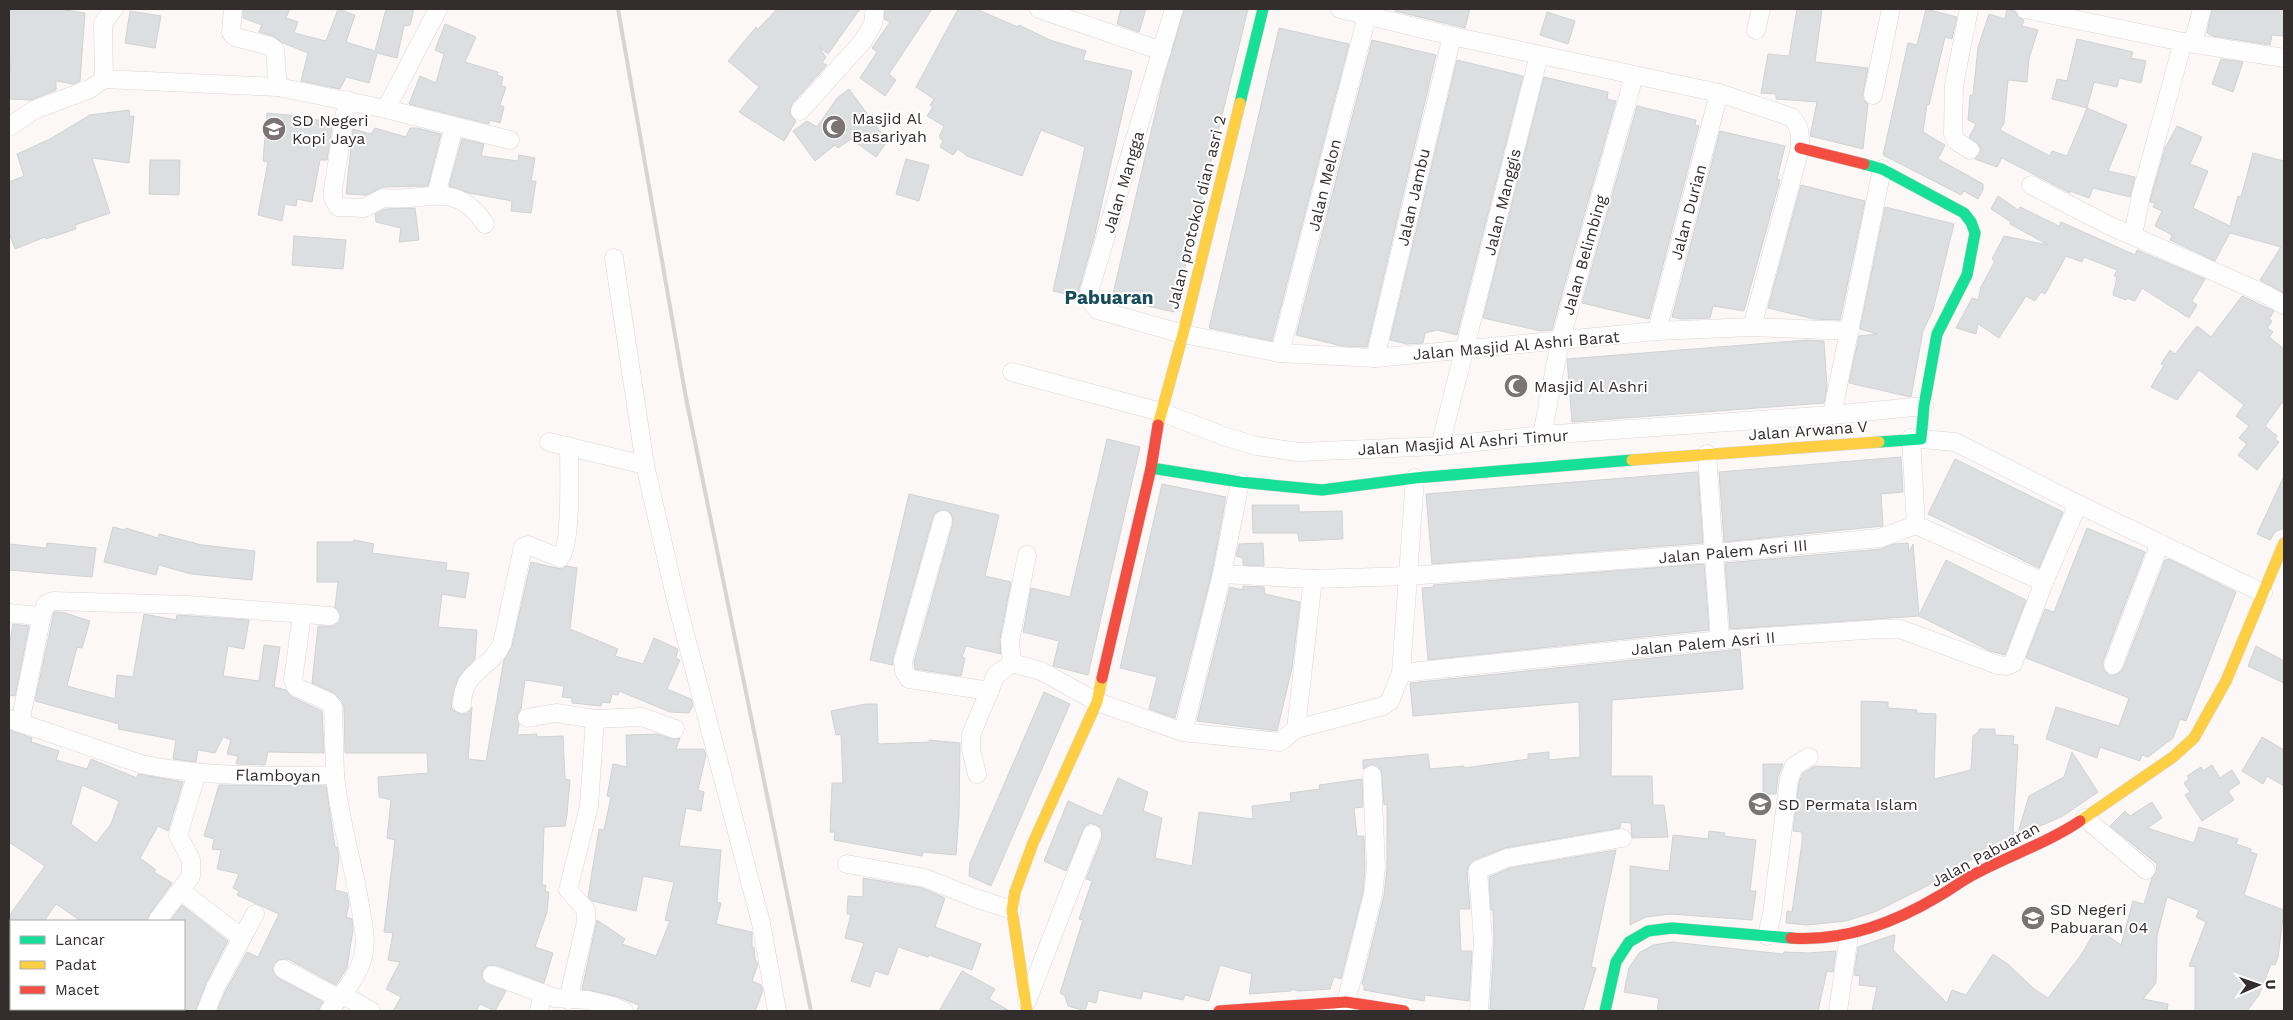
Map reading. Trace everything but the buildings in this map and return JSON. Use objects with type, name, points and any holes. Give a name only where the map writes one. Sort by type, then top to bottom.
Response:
[{"type":"street","points":[[104,79],[103,23],[114,9]]},
{"type":"street","points":[[233,9],[231,33],[235,37],[270,46],[275,50],[278,87]]},
{"type":"street","points":[[386,109],[438,9]]},
{"type":"street","points":[[800,110],[863,41],[872,24],[875,9]]},
{"type":"street","points":[[1039,9],[1162,51]]},
{"type":"street","name":"Jalan Mangga","points":[[1098,310],[1091,302],[1090,292],[1174,9]]},
{"type":"street","name":"Jalan protokol dian asri 2","points":[[1012,910],[1015,892],[1033,843],[1097,702],[1151,468],[1159,417],[1183,334],[1263,9]]},
{"type":"street","points":[[1340,9],[1452,36],[1719,93],[1791,117],[1797,122],[1800,129],[1800,148],[1752,327]]},
{"type":"street","points":[[1756,30],[1761,9]]},
{"type":"street","points":[[1873,95],[1891,9]]},
{"type":"street","points":[[1969,9],[1954,85],[1953,133],[1956,141],[1970,150]]},
{"type":"street","points":[[2025,9],[2188,43],[2284,58]]},
{"type":"street","points":[[2133,235],[2141,195],[2188,43],[2202,9]]},
{"type":"street","name":"Jalan Melon","points":[[1280,353],[1367,16]]},
{"type":"street","name":"Jalan Jambu","points":[[1375,358],[1452,36]]},
{"type":"street","name":"Jalan Manggis","points":[[1440,446],[1539,55]]},
{"type":"street","name":"Jalan Belimbing","points":[[1542,436],[1560,342],[1634,76]]},
{"type":"street","points":[[9,127],[34,110],[90,89],[104,79],[278,87],[347,100],[510,140]]},
{"type":"street","name":"Jalan Durian","points":[[1657,331],[1719,93]]},
{"type":"street","points":[[347,100],[333,190],[334,204],[338,208],[364,208],[383,198],[392,200],[436,195],[462,200],[476,212],[485,224]]},
{"type":"street","points":[[436,195],[454,127]]},
{"type":"street","points":[[1800,148],[1882,169],[1964,213],[1971,222],[1975,233],[1967,275],[1937,334],[1918,436],[1916,525],[2044,582],[2078,504]]},
{"type":"street","points":[[1832,415],[1882,169]]},
{"type":"street","points":[[2031,185],[2095,219],[2267,295],[2284,305]]},
{"type":"street","points":[[614,258],[645,465],[675,596],[761,923],[778,1011]]},
{"type":"street","name":"Jalan Masjid Al Ashri Barat","points":[[1098,310],[1183,334],[1280,353],[1375,358],[1560,342],[1657,331],[1752,327],[1850,331]]},
{"type":"street","name":"Jalan Masjid Al Ashri Timur","points":[[1012,372],[1258,446],[1298,452],[1440,446],[1542,436],[1832,415],[1923,411]]},
{"type":"street","points":[[1918,436],[1955,442],[2078,504],[2265,590]]},
{"type":"street","name":"Jalan Arwana V","points":[[1151,468],[1240,482],[1322,490],[1415,478],[1918,436]]},
{"type":"street","points":[[549,442],[645,465]]},
{"type":"street","points":[[462,704],[462,690],[466,683],[497,654],[502,644],[523,547],[528,545],[560,558],[565,550],[569,522],[570,446]]},
{"type":"street","points":[[1707,454],[1720,640]]},
{"type":"street","points":[[1012,663],[1041,671],[1097,702],[1183,732],[1280,742],[1296,729],[1383,706],[1390,701],[1402,673],[1415,478]]},
{"type":"street","points":[[1183,732],[1222,574],[1240,482]]},
{"type":"street","points":[[943,520],[903,661],[904,671],[909,679],[990,690]]},
{"type":"street","name":"Jalan Palem Asri III","points":[[1222,574],[1313,579],[1408,576],[1715,553],[1880,538],[1916,525]]},
{"type":"street","points":[[2114,664],[2160,543]]},
{"type":"street","name":"Jalan Pabuaran","points":[[1605,1011],[1616,962],[1629,942],[1648,931],[1672,928],[1807,940],[1849,935],[1882,924],[1938,897],[1971,876],[2070,828],[2085,818],[2173,757],[2194,738],[2226,681],[2284,543]]},
{"type":"street","points":[[1012,663],[1010,641],[1026,555]]},
{"type":"street","points":[[1296,729],[1313,579]]},
{"type":"street","name":"Jalan Palem Asri II","points":[[1402,673],[1720,640],[1900,629],[1998,665],[2007,666],[2014,663],[2044,582]]},
{"type":"street","points":[[14,721],[42,615],[46,604],[53,601],[188,605],[330,616]]},
{"type":"street","points":[[9,613],[42,615]]},
{"type":"street","points":[[302,615],[293,680],[296,687],[302,692],[329,702],[333,707],[335,775]]},
{"type":"street","points":[[977,774],[971,749],[971,735],[996,675],[1012,663]]},
{"type":"street","points":[[527,718],[556,713],[595,720],[642,717],[675,729]]},
{"type":"street","points":[[568,1000],[586,922],[586,910],[581,903],[570,895],[568,890],[589,806],[595,720]]},
{"type":"street","name":"Flamboyan","points":[[14,721],[141,764],[198,773],[335,775],[337,797],[356,879],[365,934],[362,962],[337,1002]]},
{"type":"street","points":[[1767,936],[1772,912],[1789,779],[1794,766],[1809,757]]},
{"type":"street","points":[[159,920],[191,876],[193,868],[188,852],[178,835],[198,773]]},
{"type":"street","points":[[1345,1007],[1373,894],[1376,868],[1372,776]]},
{"type":"street","points":[[2085,818],[2146,870]]},
{"type":"street","points":[[1026,1008],[1092,834]]},
{"type":"street","points":[[1479,1011],[1483,941],[1478,870],[1506,858],[1622,838]]},
{"type":"street","points":[[847,864],[925,878],[974,898],[1012,910],[1026,1008]]},
{"type":"street","points":[[181,892],[242,938]]},
{"type":"street","points":[[206,1011],[215,988],[255,914]]},
{"type":"street","points":[[1838,1011],[1849,935]]},
{"type":"street","points":[[282,969],[337,1002],[371,1011]]},
{"type":"street","points":[[492,975],[568,1000],[588,1000],[624,1011]]},
{"type":"street","points":[[539,1011],[543,993]]},
{"type":"street","points":[[1219,1011],[1345,1007],[1404,1011]]},
{"type":"railway","points":[[618,9],[686,398],[811,1011]]},
{"type":"traffic: fast","points":[[1240,103],[1263,9]]},
{"type":"traffic: fast","points":[[1864,164],[1882,169],[1964,213],[1971,222],[1975,233],[1967,275],[1937,334],[1924,406],[1921,439],[1879,442]]},
{"type":"traffic: fast","points":[[1151,468],[1240,482],[1322,490],[1415,478],[1632,460]]},
{"type":"traffic: fast","points":[[1605,1011],[1616,962],[1629,942],[1648,931],[1672,928],[1791,938]]},
{"type":"traffic: slow","points":[[1158,425],[1183,334],[1240,103]]},
{"type":"traffic: slow","points":[[1632,460],[1879,442]]},
{"type":"traffic: slow","points":[[2080,821],[2173,757],[2194,738],[2226,681],[2284,543]]},
{"type":"traffic: slow","points":[[1027,1011],[1012,910],[1015,892],[1033,843],[1097,702],[1102,678]]},
{"type":"traffic: jam","points":[[1800,148],[1864,164]]},
{"type":"traffic: jam","points":[[1102,678],[1151,468],[1158,425]]},
{"type":"traffic: jam","points":[[1791,938],[1830,937],[1849,934],[1904,915],[1971,876],[2054,836],[2080,821]]},
{"type":"traffic: jam","points":[[1219,1011],[1346,1002],[1404,1011]]},
{"type":"place","name":"Masjid Al Basariyah","points":[[834,127]]},
{"type":"place","name":"SD Negeri Kopi Jaya","points":[[274,129]]},
{"type":"place","name":"Masjid Al Ashri","points":[[1516,386]]},
{"type":"place","name":"SD Permata Islam","points":[[1760,804]]},
{"type":"place","name":"SD Negeri Pabuaran 04","points":[[2033,918]]},
{"type":"district","name":"Pabuaran","points":[[1109,297]]}]
